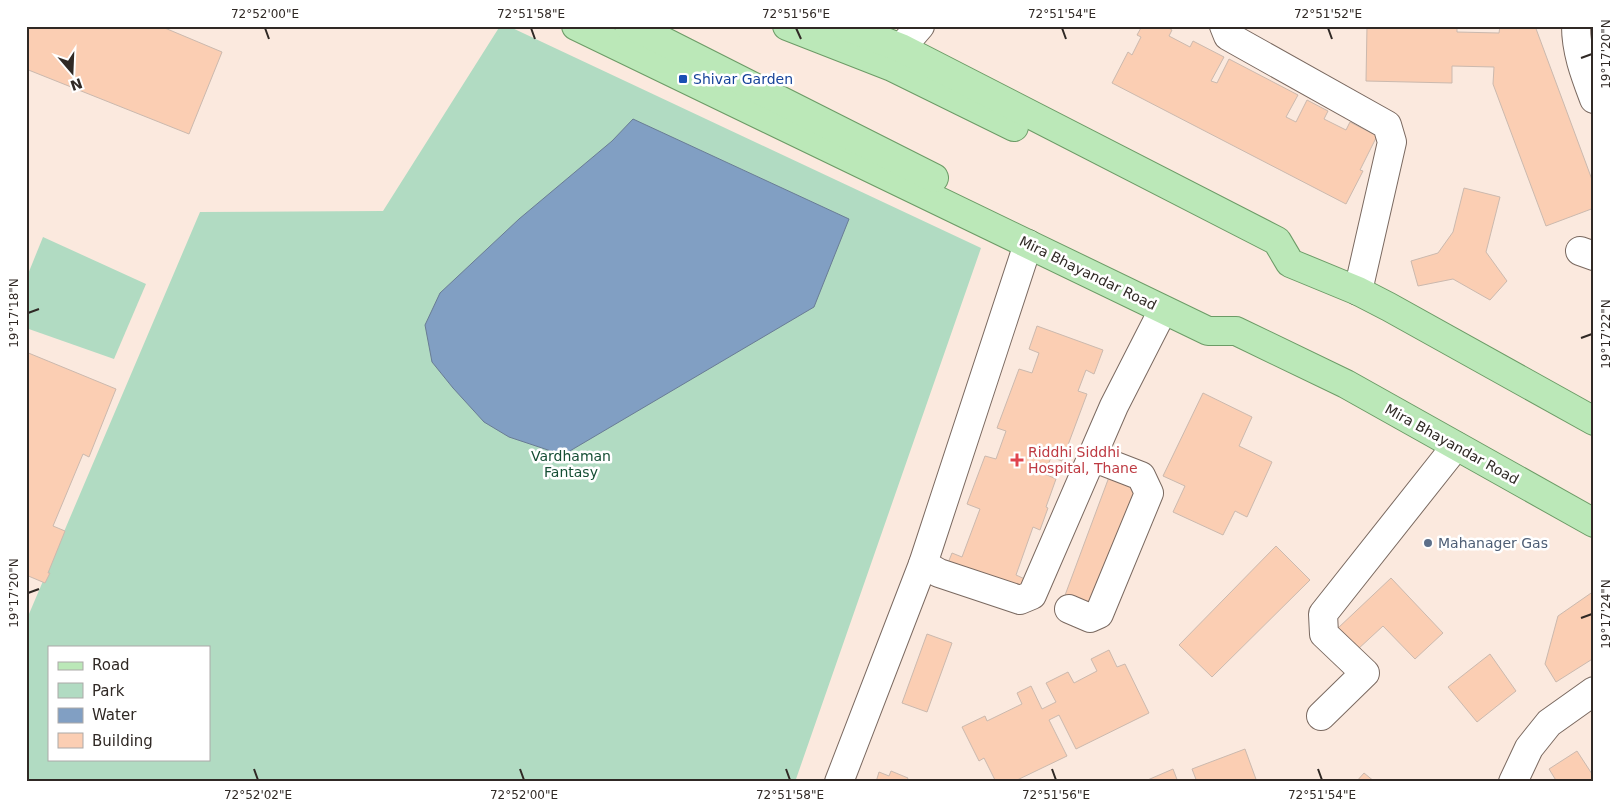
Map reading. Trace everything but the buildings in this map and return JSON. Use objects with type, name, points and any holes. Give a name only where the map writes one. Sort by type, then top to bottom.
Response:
[{"type":"main road","name":"Mira Bhayandar Road","points":[[576,26],[1208,331],[1236,331],[1346,384],[1594,524]]},
{"type":"main road","points":[[787,26],[892,66],[1290,264],[1358,292],[1594,422]]},
{"type":"main road","points":[[845,26],[901,48],[1276,241],[1290,264]]},
{"type":"main road","points":[[640,30],[1236,331]]},
{"type":"street","points":[[901,48],[920,26]]},
{"type":"street","points":[[1224,26],[1228,36],[1388,125],[1392,142],[1358,292]]},
{"type":"street","points":[[1576,26],[1579,56],[1594,99]]},
{"type":"street","points":[[839,782],[923,564],[1028,244]]},
{"type":"street","points":[[923,564],[939,573],[1020,600],[1032,595],[1114,406],[1163,310]]},
{"type":"street","points":[[1321,716],[1365,673],[1324,634],[1323,614],[1456,446]]},
{"type":"street","points":[[1069,609],[1090,618],[1099,614],[1150,493],[1141,476],[1092,457]]},
{"type":"street","points":[[1513,782],[1529,748],[1549,723],[1594,691]]},
{"type":"green space","name":"Vardhaman Fantasy","points":[[500,26],[508,26],[981,248],[795,782],[26,782],[26,621],[200,212],[383,211]]},
{"type":"green space","points":[[43,237],[146,284],[114,359],[26,328],[26,279]]},
{"type":"water","points":[[633,119],[849,219],[814,307],[563,455],[509,437],[484,422],[432,362],[425,325],[440,293],[519,219],[612,141]]},
{"type":"place","name":"Shivar Garden","points":[[683,79]]},
{"type":"place","name":"Riddhi Siddhi Hospital, Thane","points":[[1017,460]]},
{"type":"place","name":"Mahanager Gas","points":[[1428,543]]}]
